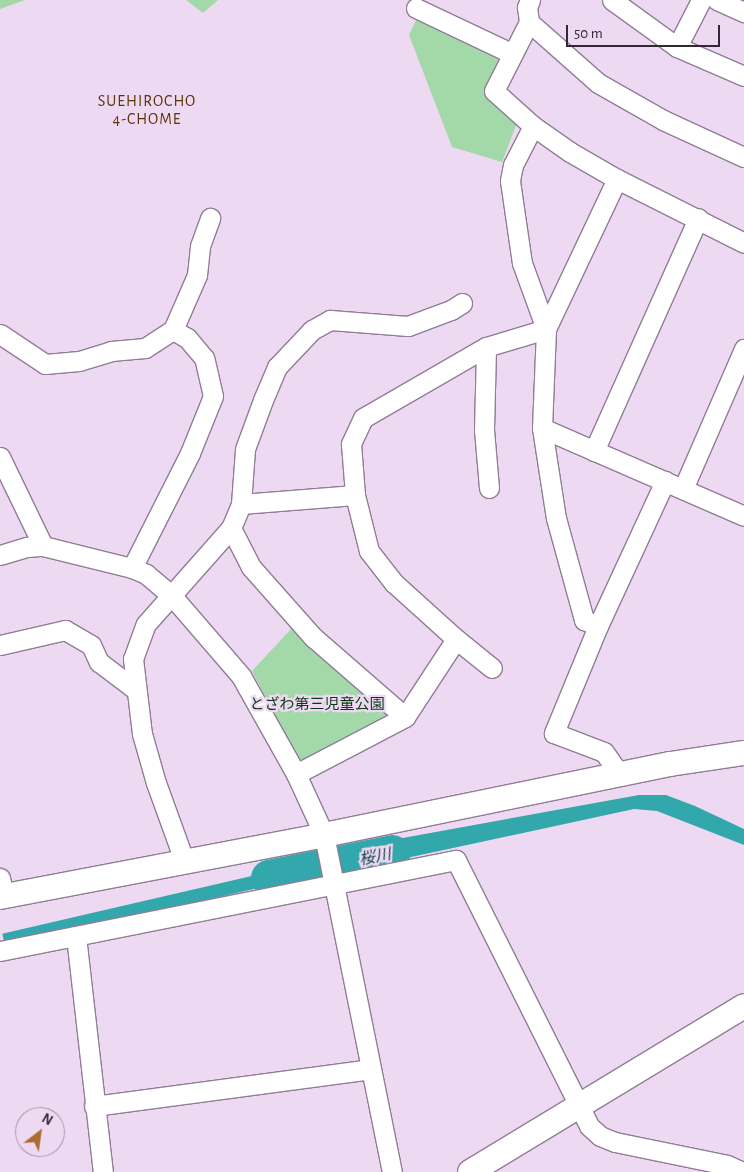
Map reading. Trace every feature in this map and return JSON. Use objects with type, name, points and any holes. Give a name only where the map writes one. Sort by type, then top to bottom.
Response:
[{"type":"street","points":[[530,0],[527,7],[530,22],[598,83],[663,120],[744,157]]},
{"type":"street","points":[[612,0],[677,47],[744,76]]},
{"type":"street","points":[[677,47],[701,0]]},
{"type":"street","points":[[718,0],[744,12]]},
{"type":"street","points":[[416,8],[513,54]]},
{"type":"street","points":[[530,22],[494,91],[533,126],[570,152],[617,179],[698,218],[744,243]]},
{"type":"street","points":[[533,126],[513,165],[510,181],[522,263],[546,329],[542,428],[556,518],[584,620],[598,626]]},
{"type":"street","points":[[492,668],[456,639],[394,583],[369,551],[355,495],[351,444],[363,418],[486,347],[546,329],[617,179]]},
{"type":"street","points":[[0,334],[45,364],[79,361],[112,351],[145,348],[173,330],[197,275],[200,246],[210,218]]},
{"type":"street","points":[[594,451],[698,218]]},
{"type":"street","points":[[185,863],[156,783],[142,734],[133,658],[138,640],[146,624],[231,528],[241,504],[245,448],[263,400],[277,367],[312,330],[330,320],[408,326],[451,310],[462,303]]},
{"type":"street","points":[[132,568],[190,453],[213,396],[204,358],[187,338],[173,330]]},
{"type":"street","points":[[486,347],[484,430],[489,488]]},
{"type":"street","points":[[683,489],[744,349]]},
{"type":"street","points":[[542,428],[744,516]]},
{"type":"street","points":[[0,457],[43,546]]},
{"type":"street","points":[[620,774],[604,752],[554,734],[598,626],[665,481]]},
{"type":"street","points":[[241,504],[355,495]]},
{"type":"street","points":[[231,528],[251,567],[313,637],[405,717]]},
{"type":"street","points":[[0,555],[27,547],[43,546],[132,568],[146,574],[172,596],[241,676],[296,774],[325,841],[392,1172]]},
{"type":"street","points":[[0,645],[65,630],[91,645],[99,662],[136,690]]},
{"type":"street","points":[[296,774],[405,717],[456,639]]},
{"type":"street","points":[[1,891],[325,841],[620,774],[744,753]]},
{"type":"street","points":[[0,951],[333,880],[456,860],[589,1126],[600,1136],[616,1142],[730,1170]]},
{"type":"street","points":[[76,936],[103,1172]]},
{"type":"street","points":[[470,1172],[744,1006]]},
{"type":"street","points":[[94,1106],[370,1069]]},
{"type":"green space","points":[[0,0],[25,0],[0,9]]},
{"type":"green space","points":[[186,0],[218,0],[203,13]]},
{"type":"green space","points":[[417,18],[500,56],[486,92],[517,123],[502,162],[452,147],[409,35]]},
{"type":"green space","name":"とざわ第三児童公園","points":[[293,627],[394,716],[299,761],[252,671]]},
{"type":"water","points":[[639,795],[666,795],[695,806],[744,829],[744,845],[657,811],[634,809],[346,871],[342,849]]},
{"type":"water","points":[[317,861],[320,874],[5,946],[2,934]]},
{"type":"waterway","name":"桜川","points":[[269,878],[393,853]]},
{"type":"district","name":"SUEHIROCHO 4-CHOME","points":[[147,110]]}]
